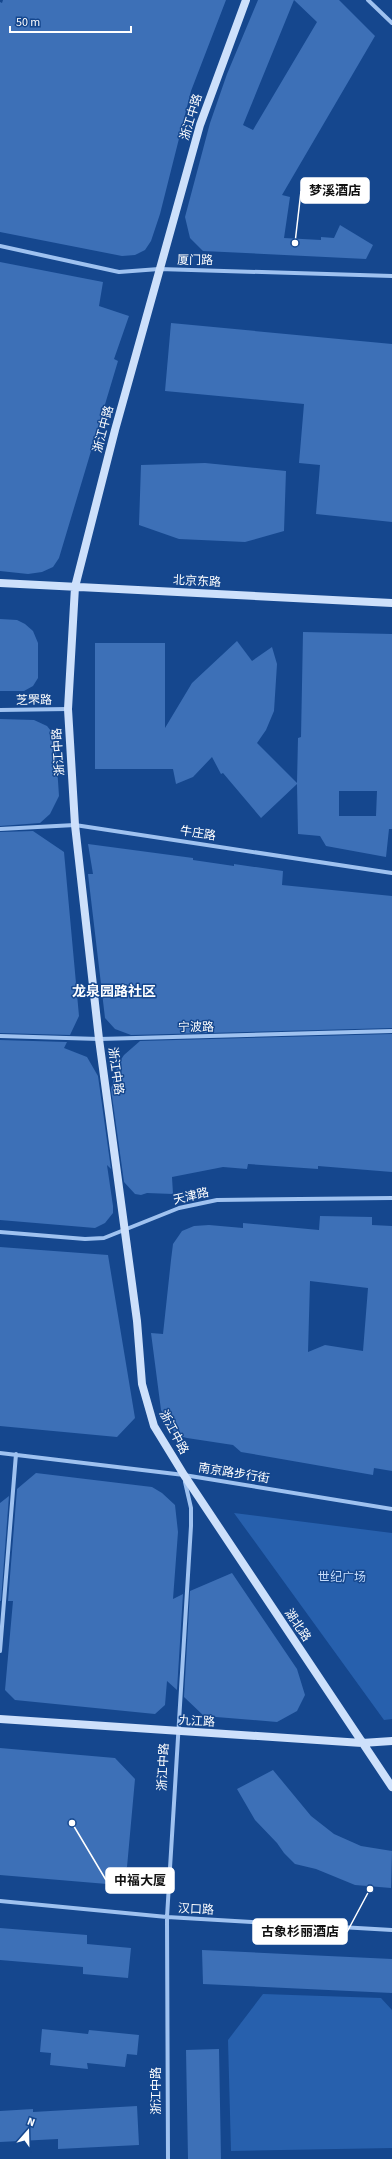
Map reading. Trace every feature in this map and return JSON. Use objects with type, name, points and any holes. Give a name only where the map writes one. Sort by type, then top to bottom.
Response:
[{"type":"street","name":"浙江中路","points":[[168,2159],[167,1917],[191,1508],[184,1475],[154,1426],[142,1384],[137,1321],[126,1229],[100,1039],[75,825],[68,709],[75,587],[159,269],[208,100],[246,0]]},
{"type":"street","points":[[368,0],[392,23]]},
{"type":"street","name":"厦门路","points":[[0,246],[118,272],[159,269],[392,276]]},
{"type":"street","name":"北京东路","points":[[0,583],[392,603]]},
{"type":"street","name":"芝罘路","points":[[0,710],[68,709]]},
{"type":"street","name":"牛庄路","points":[[0,829],[75,825],[392,872]]},
{"type":"street","name":"宁波路","points":[[0,1036],[100,1039],[392,1031]]},
{"type":"street","name":"天津路","points":[[0,1232],[85,1239],[104,1238],[179,1208],[217,1200],[392,1198]]},
{"type":"street","name":"南京路步行街","points":[[0,1453],[184,1475],[392,1509]]},
{"type":"street","points":[[0,1651],[16,1454]]},
{"type":"street","name":"湖北路","points":[[184,1475],[392,1787]]},
{"type":"street","name":"九江路","points":[[0,1719],[177,1732],[362,1743],[392,1741]]},
{"type":"street","name":"汉口路","points":[[0,1901],[167,1917],[392,1930]]},
{"type":"green space","name":"世纪广场","points":[[234,1513],[392,1533],[392,1719],[384,1720]]},
{"type":"green space","points":[[263,1994],[381,1998],[392,2010],[392,2148],[231,2151],[228,2040]]},
{"type":"building","points":[[3,0],[226,0],[191,91],[160,214],[151,241],[145,250],[135,255],[122,256],[0,232],[0,2],[2,3]]},
{"type":"building","points":[[258,0],[294,0],[339,0],[375,36],[282,195],[290,197],[284,238],[321,240],[321,237],[334,238],[340,225],[373,245],[366,259],[203,251],[190,238],[185,217],[210,123],[227,74]],"holes":[[[294,0],[317,22],[253,130],[243,125]]]},
{"type":"building","points":[[0,262],[103,282],[99,306],[129,316],[114,359],[118,361],[59,558],[53,567],[42,572],[28,574],[0,571]]},
{"type":"building","points":[[171,323],[392,344],[392,522],[316,514],[320,465],[299,463],[304,404],[165,391]]},
{"type":"building","points":[[205,463],[286,471],[284,531],[245,542],[179,539],[139,525],[141,465]]},
{"type":"building","points":[[0,619],[17,620],[25,624],[33,631],[38,643],[38,678],[33,686],[24,691],[0,691]]},
{"type":"building","points":[[303,632],[392,634],[392,829],[389,829],[386,857],[326,846],[320,836],[298,834],[297,784],[261,818],[223,773],[221,774],[212,757],[193,777],[176,784],[173,769],[95,769],[95,643],[165,643],[165,728],[192,683],[237,641],[252,661],[272,647],[277,664],[274,711],[266,730],[257,743],[297,783],[298,738],[301,737]],"holes":[[[339,791],[377,791],[376,816],[339,816]]]},
{"type":"building","points":[[0,719],[34,720],[47,726],[55,736],[59,796],[50,814],[40,823],[0,826]]},
{"type":"building","points":[[33,831],[64,852],[79,1016],[70,1035],[0,1033],[0,832]]},
{"type":"building","points":[[88,844],[193,858],[193,860],[234,866],[234,864],[283,871],[282,885],[392,896],[392,1028],[131,1035],[115,1029],[105,1018],[88,874],[93,874]]},
{"type":"building","points":[[392,1034],[392,1172],[318,1166],[318,1169],[248,1164],[247,1169],[223,1167],[172,1177],[173,1194],[135,1194],[124,1182],[111,1089],[118,1064],[124,1055],[140,1041]]},
{"type":"building","points":[[0,1040],[67,1042],[64,1048],[87,1057],[98,1076],[111,1169],[107,1165],[113,1206],[113,1213],[105,1223],[95,1228],[0,1220]]},
{"type":"building","points":[[320,1216],[372,1217],[372,1225],[392,1226],[392,1471],[374,1468],[373,1475],[241,1452],[233,1445],[187,1438],[176,1435],[161,1410],[151,1333],[163,1334],[173,1244],[182,1231],[194,1226],[209,1225],[243,1228],[243,1223],[319,1230]],"holes":[[[310,1281],[368,1288],[363,1351],[325,1345],[308,1352]]]},
{"type":"building","points":[[0,1247],[108,1255],[135,1418],[117,1437],[0,1426]]},
{"type":"building","points":[[36,1473],[152,1487],[162,1493],[175,1505],[178,1532],[173,1599],[183,1594],[177,1690],[167,1681],[165,1705],[155,1714],[15,1700],[5,1690],[13,1601],[8,1601],[17,1489]]},
{"type":"building","points":[[9,1496],[1,1601],[0,1601],[0,1503]]},
{"type":"building","points":[[232,1573],[297,1669],[305,1695],[297,1711],[277,1722],[204,1716],[184,1697],[190,1591]]},
{"type":"building","points":[[0,1748],[115,1758],[135,1779],[127,1867],[107,1884],[0,1875]]},
{"type":"building","points":[[273,1770],[311,1816],[334,1834],[361,1846],[392,1851],[391,1888],[355,1885],[316,1869],[295,1864],[284,1853],[277,1843],[255,1820],[237,1789]]},
{"type":"building","points":[[0,1928],[87,1935],[87,1944],[131,1948],[128,1978],[83,1974],[83,1967],[0,1960]]},
{"type":"building","points":[[202,1950],[392,1959],[392,1993],[203,1984]]},
{"type":"building","points":[[42,2029],[88,2034],[89,2030],[139,2035],[137,2055],[127,2054],[125,2067],[87,2063],[88,2069],[50,2065],[51,2053],[40,2052]]},
{"type":"building","points":[[219,2049],[221,2159],[188,2159],[186,2050]]},
{"type":"building","points":[[137,2106],[139,2145],[58,2149],[58,2139],[0,2142],[0,2111],[33,2109],[33,2112]]},
{"type":"place","name":"梦溪酒店","points":[[295,243]]},
{"type":"place","name":"中福大厦","points":[[72,1823]]},
{"type":"place","name":"古象杉丽酒店","points":[[370,1889]]},
{"type":"district","name":"龙泉园路社区","points":[[114,991]]}]
